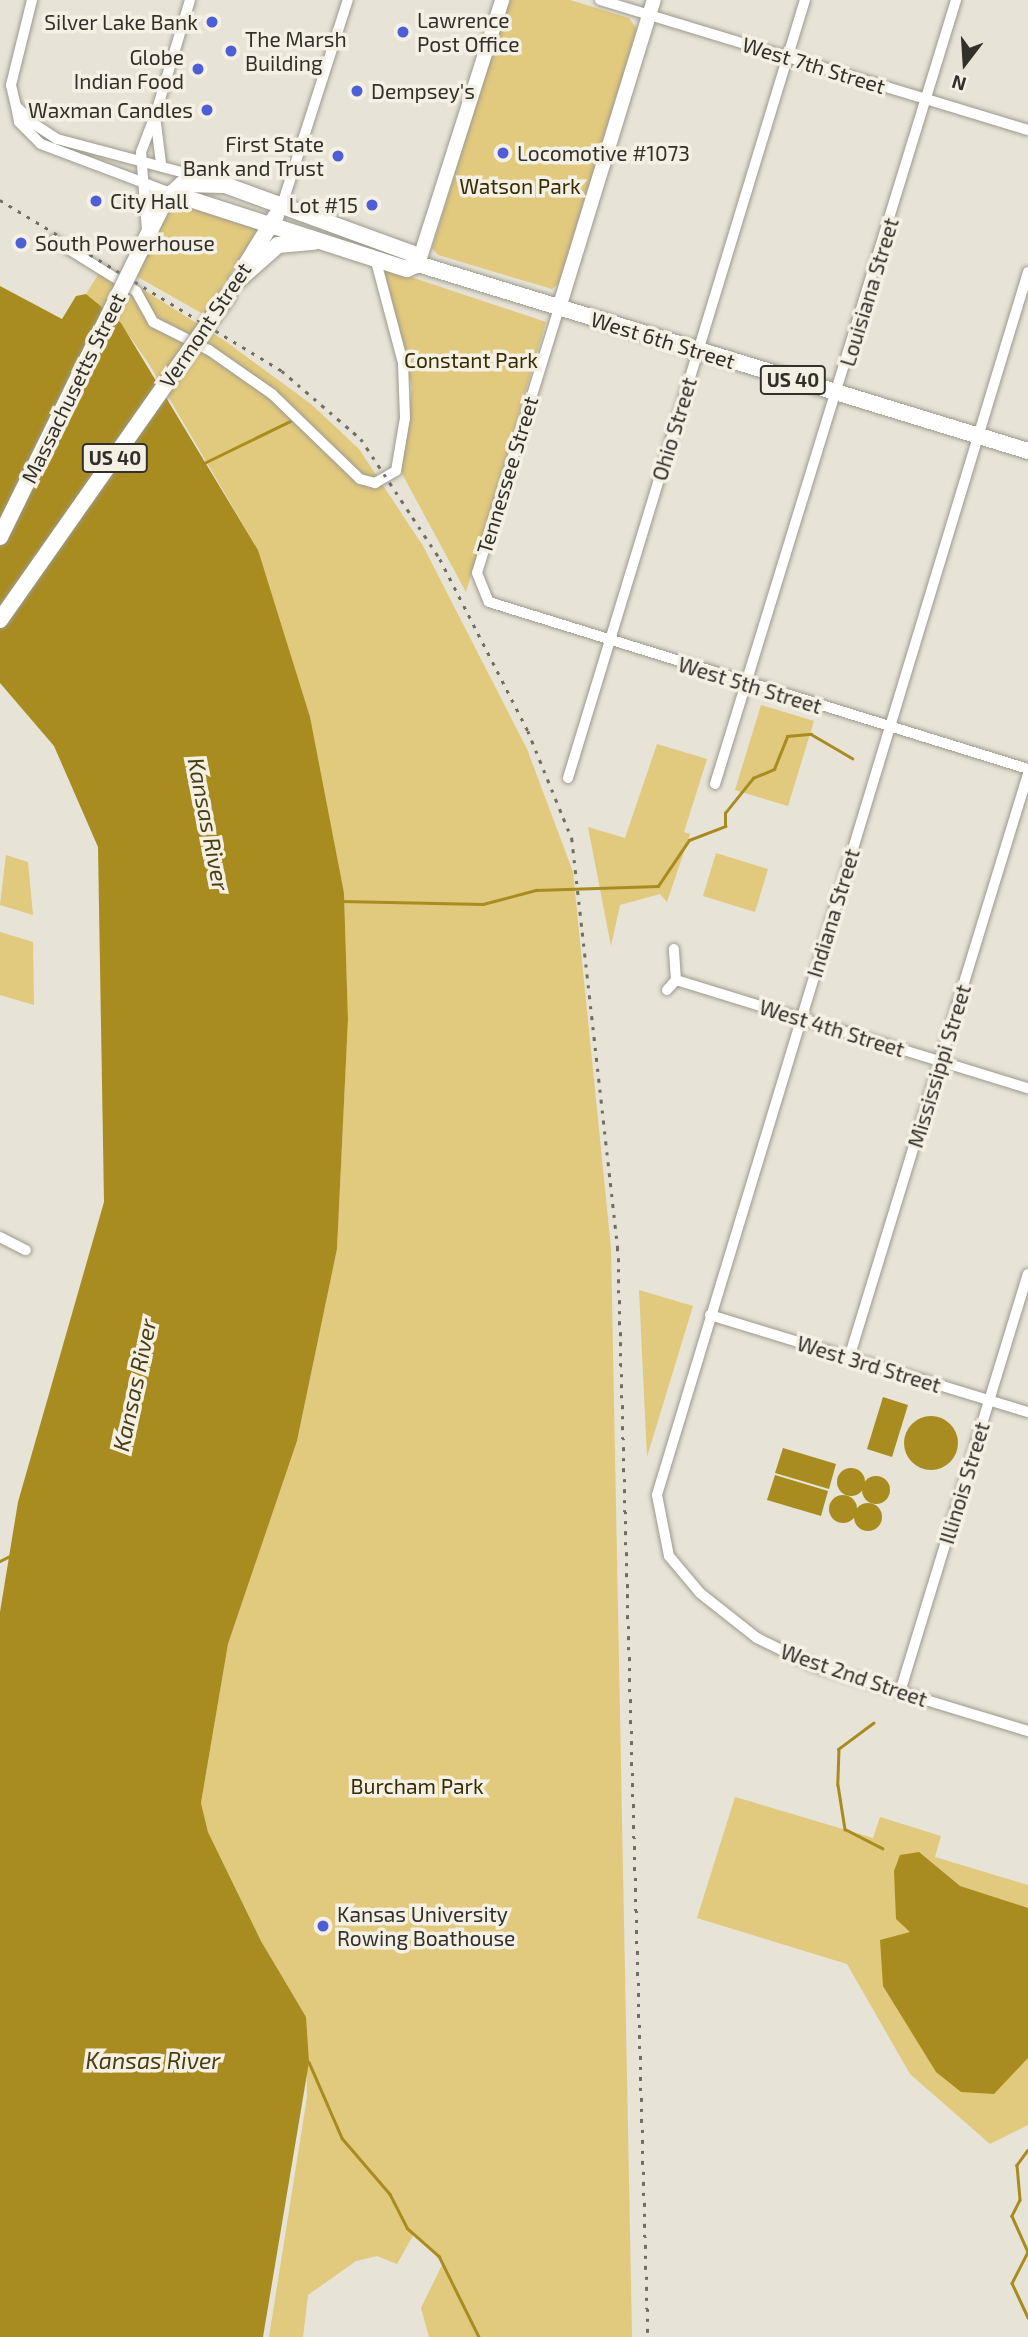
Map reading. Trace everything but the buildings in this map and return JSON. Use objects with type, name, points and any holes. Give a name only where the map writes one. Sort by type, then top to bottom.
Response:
[{"type":"highway","name":"West 6th Street","points":[[171,193],[194,181],[225,185],[411,253],[418,264]]},
{"type":"highway","name":"West 6th Street","points":[[171,193],[273,223],[407,268],[418,264],[1028,451]]},
{"type":"highway","name":"Massachusetts Street","points":[[0,537],[171,193]]},
{"type":"highway","name":"Vermont Street","points":[[0,620],[232,288],[282,205]]},
{"type":"highway","name":"US 40","points":[[232,288],[281,244],[333,243]]},
{"type":"main road","points":[[418,264],[502,0]]},
{"type":"main road","name":"Tennessee Street","points":[[559,308],[654,0]]},
{"type":"street","points":[[16,106],[12,65],[32,0]]},
{"type":"street","name":"Massachusetts Street","points":[[162,163],[156,116],[190,0]]},
{"type":"street","name":"Vermont Street","points":[[282,205],[348,0]]},
{"type":"street","name":"West 7th Street","points":[[600,0],[1028,130]]},
{"type":"street","name":"Ohio Street","points":[[568,778],[805,0]]},
{"type":"street","name":"Louisiana Street","points":[[715,784],[749,685],[956,0]]},
{"type":"street","name":"West 6th Street","points":[[16,106],[57,139],[162,163],[225,185]]},
{"type":"street","name":"West 6th Street","points":[[16,106],[19,122],[41,144],[144,179],[171,193]]},
{"type":"street","name":"Massachusetts Street","points":[[144,244],[144,179],[141,160],[148,121],[156,116]]},
{"type":"street","points":[[54,240],[136,292],[153,322],[209,350],[272,394],[360,479],[374,483],[396,471],[405,418],[403,363],[376,258]]},
{"type":"street","name":"Indiana Street","points":[[668,1556],[659,1517],[659,1481],[1028,272]]},
{"type":"street","name":"Tennessee Street","points":[[479,590],[477,573],[559,308]]},
{"type":"street","name":"West 5th Street","points":[[479,590],[498,608],[1028,772]]},
{"type":"street","name":"Mississippi Street","points":[[849,1358],[1028,772]]},
{"type":"street","points":[[667,990],[676,980],[674,949]]},
{"type":"street","name":"West 4th Street","points":[[676,980],[1028,1088]]},
{"type":"street","points":[[0,1237],[26,1250]]},
{"type":"street","name":"Illinois Street","points":[[900,1692],[1028,1274]]},
{"type":"street","name":"West 3rd Street","points":[[710,1315],[1028,1412]]},
{"type":"street","name":"West 2nd Street","points":[[668,1556],[700,1593],[771,1647],[900,1692],[1028,1731]]},
{"type":"green space","name":"Watson Park","points":[[508,0],[570,0],[629,18],[637,29],[559,283],[552,289],[438,255],[432,248]]},
{"type":"green space","points":[[174,201],[259,228],[205,315],[136,276]]},
{"type":"green space","name":"Burcham Park","points":[[104,265],[225,341],[311,404],[359,449],[423,546],[527,749],[573,872],[611,1248],[632,2337],[429,2337],[421,2308],[443,2263],[414,2234],[397,2264],[377,2256],[356,2261],[308,2295],[303,2337],[269,2337],[307,2097],[306,2018],[261,1941],[208,1832],[201,1803],[228,1644],[297,1441],[337,1249],[348,1019],[344,893],[258,550],[149,364],[121,324],[86,294]]},
{"type":"green space","name":"Constant Park","points":[[384,268],[546,322],[466,592],[400,470],[412,388]]},
{"type":"green space","points":[[761,705],[814,721],[788,806],[735,790]]},
{"type":"green space","points":[[657,744],[707,759],[684,832],[690,834],[667,902],[660,894],[620,905],[611,946],[588,827],[625,838]]},
{"type":"green space","points":[[716,853],[768,869],[755,912],[703,896]]},
{"type":"green space","points":[[6,855],[28,862],[33,915],[0,905]]},
{"type":"green space","points":[[0,932],[33,942],[34,1005],[0,995]]},
{"type":"green space","points":[[639,1290],[693,1306],[647,1457]]},
{"type":"green space","points":[[735,1797],[873,1838],[880,1817],[941,1836],[935,1857],[1028,1885],[1028,2125],[990,2144],[910,2074],[847,1964],[697,1918]]},
{"type":"water","name":"Kansas River","points":[[0,286],[62,319],[76,296],[86,294],[121,323],[258,550],[310,717],[344,893],[348,1019],[337,1249],[297,1441],[228,1644],[201,1803],[208,1832],[261,1941],[306,2017],[309,2062],[263,2337],[0,2337],[0,1612],[18,1502],[104,1202],[98,847],[54,746],[0,683]]},
{"type":"water","points":[[883,1397],[908,1405],[892,1457],[867,1449]]},
{"type":"water","points":[[931,1416],[950,1424],[958,1443],[950,1462],[931,1470],[912,1462],[904,1443],[912,1424]]},
{"type":"water","points":[[783,1448],[836,1464],[829,1489],[775,1473]]},
{"type":"water","points":[[851,1468],[861,1472],[865,1482],[861,1492],[851,1496],[841,1492],[837,1482],[841,1472]]},
{"type":"water","points":[[775,1475],[828,1491],[821,1516],[767,1500]]},
{"type":"water","points":[[876,1476],[886,1480],[890,1490],[886,1500],[876,1504],[866,1500],[862,1490],[866,1480]]},
{"type":"water","points":[[843,1495],[853,1499],[857,1509],[853,1519],[843,1523],[833,1519],[829,1509],[833,1499]]},
{"type":"water","points":[[868,1503],[878,1507],[882,1517],[878,1527],[868,1531],[858,1527],[854,1517],[858,1507]]},
{"type":"water","points":[[919,1852],[960,1886],[1028,1908],[1028,2058],[994,2094],[961,2092],[936,2072],[883,1986],[880,1940],[910,1932],[896,1919],[894,1871],[900,1855]]},
{"type":"waterway","points":[[202,464],[290,421]]},
{"type":"waterway","points":[[341,901],[483,904],[536,890],[658,886],[689,840],[725,826],[725,813],[753,778],[774,769],[787,736],[811,734],[852,758]]},
{"type":"waterway","points":[[0,1561],[12,1555]]},
{"type":"waterway","points":[[874,1723],[839,1749],[838,1785],[845,1829],[882,1848]]},
{"type":"waterway","points":[[309,2062],[342,2138],[390,2194],[407,2228],[439,2256],[479,2337]]},
{"type":"waterway","points":[[1028,2150],[1017,2165],[1020,2200],[1012,2216],[1028,2252],[1012,2283],[1028,2318]]},
{"type":"railway","points":[[0,200],[282,371],[361,439],[440,559],[528,731],[572,839],[618,1248],[648,2337]]},
{"type":"place","name":"Silver Lake Bank","points":[[212,22]]},
{"type":"place","name":"Lawrence Post Office","points":[[403,32]]},
{"type":"place","name":"The Marsh Building","points":[[231,51]]},
{"type":"place","name":"Globe Indian Food","points":[[198,69]]},
{"type":"place","name":"Dempsey's","points":[[357,91]]},
{"type":"place","name":"Waxman Candles","points":[[207,110]]},
{"type":"place","name":"Locomotive #1073","points":[[503,153]]},
{"type":"place","name":"First State Bank and Trust","points":[[338,156]]},
{"type":"place","name":"City Hall","points":[[96,201]]},
{"type":"place","name":"Lot #15","points":[[372,205]]},
{"type":"place","name":"South Powerhouse","points":[[21,243]]},
{"type":"place","name":"Kansas University Rowing Boathouse","points":[[323,1926]]}]
